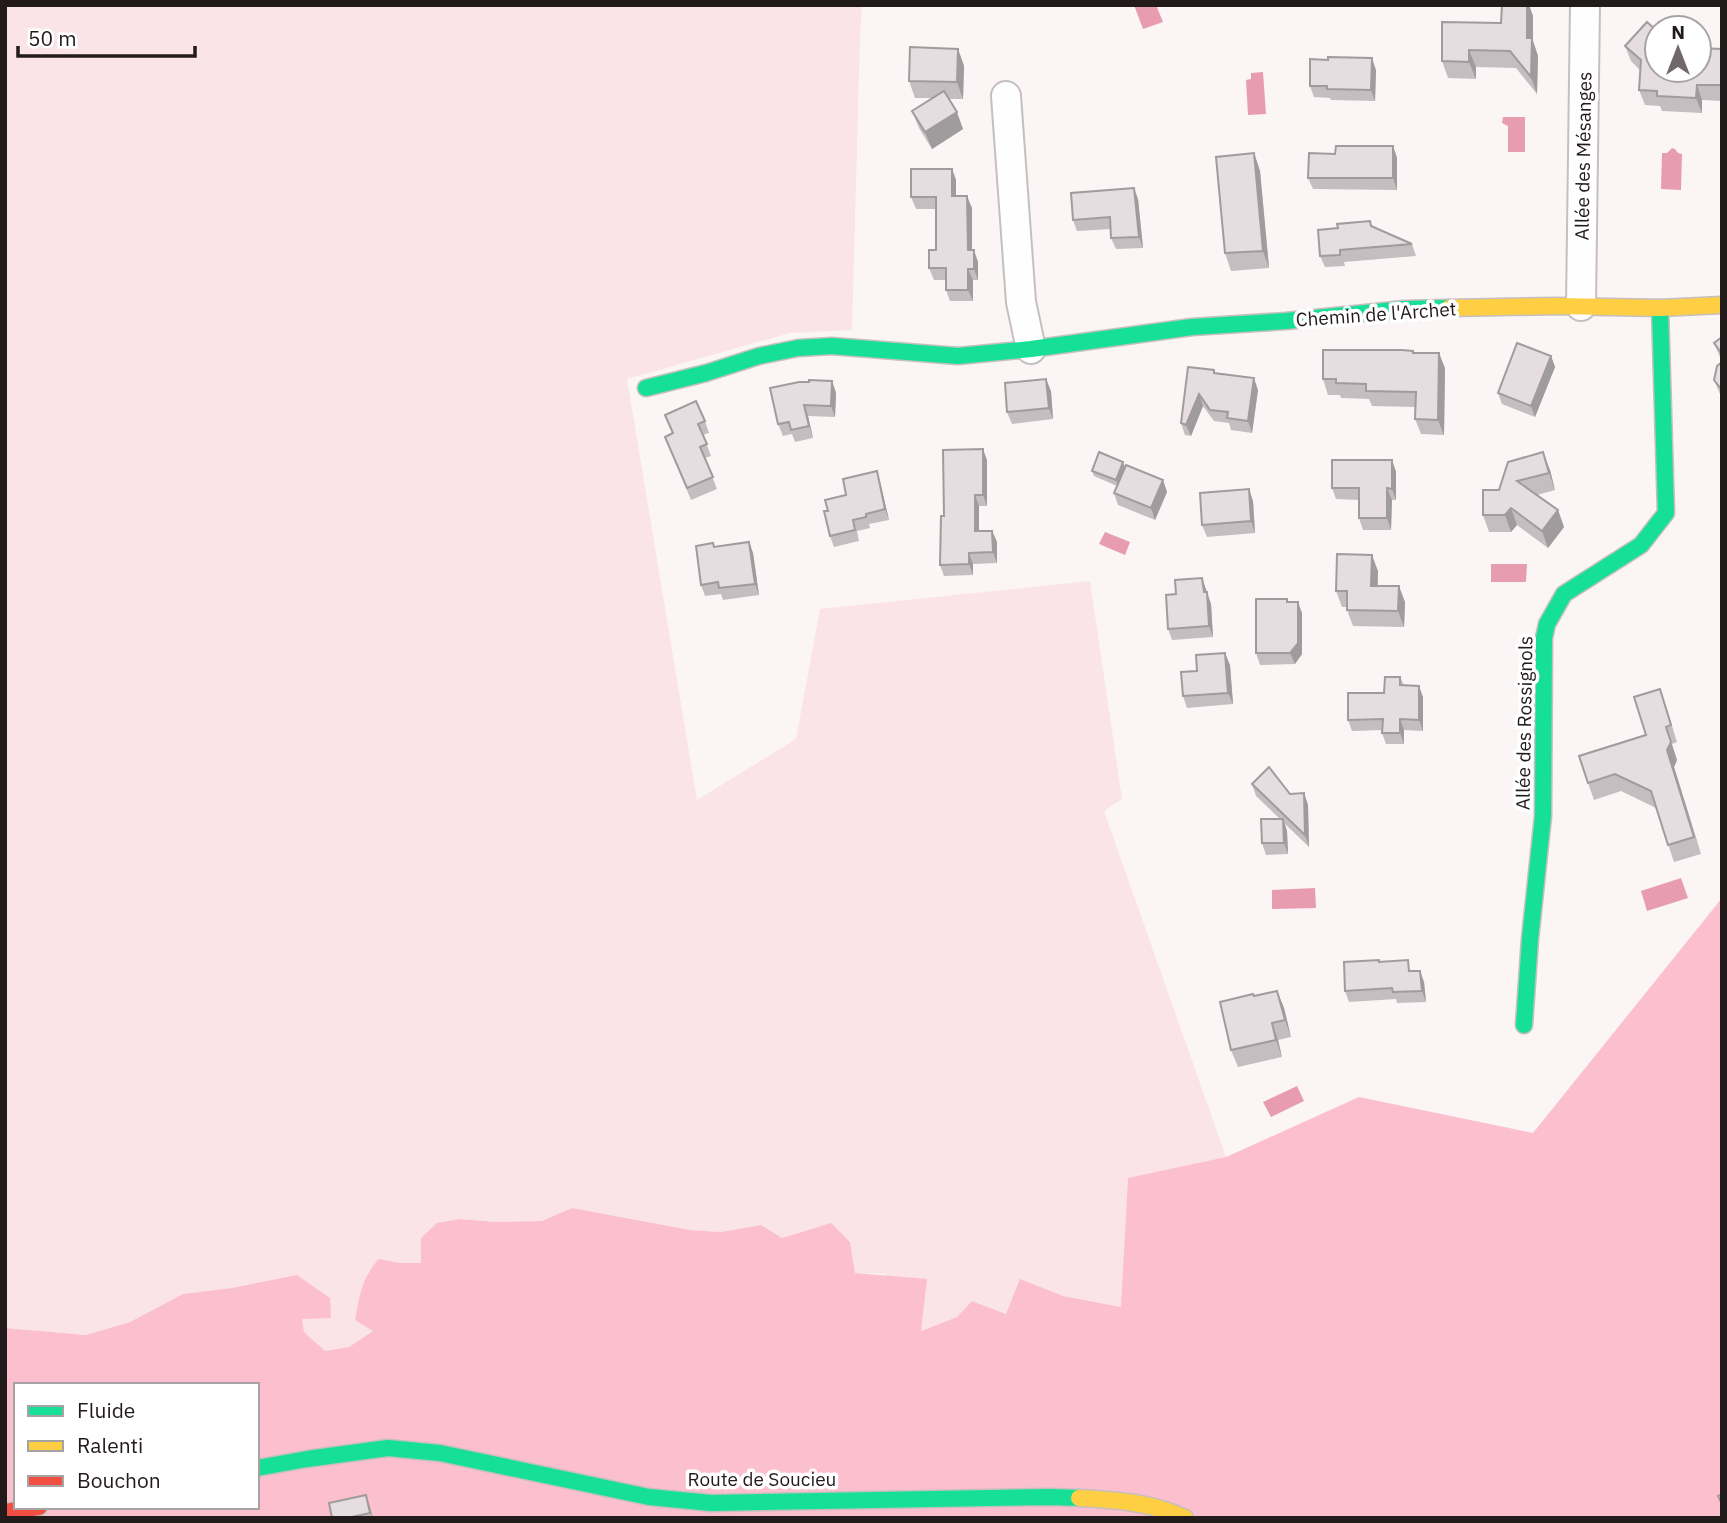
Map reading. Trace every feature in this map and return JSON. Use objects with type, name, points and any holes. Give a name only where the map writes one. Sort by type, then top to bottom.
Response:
[{"type":"street","name":"Allée des Mésanges","points":[[1581,306],[1585,5]]},
{"type":"street","points":[[1006,96],[1021,302],[1031,349]]},
{"type":"street","name":"Chemin de l'Archet","points":[[646,387],[798,348],[832,346],[958,356],[1192,327],[1405,309],[1581,306],[1660,308],[1722,305]]},
{"type":"street","name":"Allée des Rossignols","points":[[1524,1025],[1543,816],[1544,638],[1547,624],[1564,594],[1642,545],[1666,513],[1660,308]]},
{"type":"street","name":"Route de Soucieu","points":[[259,1468],[388,1448],[440,1453],[649,1497],[711,1503],[1050,1497],[1119,1500],[1166,1509],[1185,1518]]},
{"type":"street","points":[[5,1512],[25,1509]]},
{"type":"shaded area","points":[[5,5],[862,5],[852,330],[790,333],[627,379],[697,800],[796,739],[820,609],[1090,581],[1122,799],[1104,811],[1226,1157],[1128,1179],[1122,1307],[1063,1296],[1021,1280],[1006,1314],[972,1301],[957,1317],[920,1331],[885,1274],[855,1273],[850,1242],[831,1224],[782,1238],[761,1225],[721,1232],[690,1230],[572,1208],[542,1221],[496,1222],[460,1219],[421,1263],[379,1260],[369,1270],[360,1294],[373,1331],[349,1347],[325,1351],[304,1332],[301,1319],[232,1288],[183,1294],[130,1322],[86,1335],[5,1328]]},
{"type":"shaded area","points":[[1134,5],[1156,5],[1163,22],[1143,29]]},
{"type":"shaded area","points":[[1263,72],[1266,114],[1248,115],[1246,80],[1251,79],[1251,73]]},
{"type":"shaded area","points":[[1503,117],[1525,117],[1525,152],[1508,152],[1508,126],[1502,123]]},
{"type":"shaded area","points":[[1672,148],[1682,154],[1681,190],[1661,189],[1662,153],[1667,153]]},
{"type":"shaded area","points":[[1105,532],[1130,542],[1125,555],[1099,544]]},
{"type":"shaded area","points":[[1491,564],[1527,564],[1526,582],[1491,582]]},
{"type":"shaded area","points":[[1681,878],[1688,898],[1647,911],[1641,891]]},
{"type":"shaded area","points":[[1315,888],[1316,908],[1272,909],[1272,890]]},
{"type":"shaded area","points":[[1722,898],[1722,1518],[5,1518],[5,1328],[86,1335],[130,1322],[183,1294],[232,1288],[297,1275],[330,1298],[331,1318],[302,1319],[304,1332],[325,1351],[349,1347],[373,1331],[355,1320],[365,1280],[379,1259],[421,1263],[421,1238],[437,1223],[460,1219],[496,1222],[542,1221],[572,1208],[690,1230],[721,1232],[761,1225],[782,1238],[831,1223],[850,1242],[855,1273],[927,1279],[921,1331],[957,1317],[972,1301],[1006,1314],[1020,1279],[1063,1296],[1121,1307],[1128,1178],[1226,1157],[1359,1097],[1533,1133]]},
{"type":"shaded area","points":[[1297,1086],[1304,1101],[1271,1117],[1263,1102]]},
{"type":"building","points":[[1502,5],[1527,5],[1527,38],[1532,38],[1531,77],[1510,51],[1469,50],[1469,62],[1442,61],[1442,22],[1501,23]]},
{"type":"building","points":[[1643,26],[1643,84],[1713,84],[1713,49],[1722,49],[1721,85],[1697,85],[1696,98],[1657,96],[1657,91],[1639,90],[1641,60],[1625,46]]},
{"type":"building","points":[[910,47],[958,49],[957,82],[909,81]]},
{"type":"building","points":[[1328,57],[1372,58],[1371,90],[1310,86],[1310,59],[1328,60]]},
{"type":"building","points":[[944,91],[957,112],[925,132],[912,111]]},
{"type":"building","points":[[1336,146],[1393,146],[1393,178],[1308,178],[1309,153],[1335,154]]},
{"type":"building","points":[[1254,153],[1263,251],[1225,253],[1216,157]]},
{"type":"building","points":[[911,169],[952,169],[952,196],[967,196],[968,250],[974,250],[974,269],[968,269],[968,290],[946,290],[946,268],[929,268],[929,250],[936,250],[936,197],[911,197]]},
{"type":"building","points":[[1134,188],[1139,237],[1111,238],[1110,217],[1073,220],[1071,193]]},
{"type":"building","points":[[1370,221],[1371,226],[1412,244],[1340,250],[1340,255],[1320,256],[1318,230],[1338,228],[1337,224]]},
{"type":"building","points":[[1722,337],[1722,354],[1714,343]]},
{"type":"building","points":[[1517,343],[1551,356],[1531,406],[1498,393]]},
{"type":"building","points":[[1323,350],[1439,353],[1438,420],[1415,419],[1416,392],[1366,391],[1366,384],[1336,383],[1336,379],[1323,379]]},
{"type":"building","points":[[1722,362],[1722,390],[1714,380],[1717,366]]},
{"type":"building","points":[[1188,367],[1254,378],[1248,421],[1227,418],[1228,412],[1210,410],[1199,394],[1186,425],[1181,423]]},
{"type":"building","points":[[1046,379],[1049,408],[1007,412],[1005,383]]},
{"type":"building","points":[[809,380],[832,381],[831,406],[804,405],[809,426],[791,430],[789,422],[778,424],[770,388]]},
{"type":"building","points":[[696,401],[705,421],[698,424],[707,444],[700,447],[713,477],[687,488],[665,437],[673,433],[665,415]]},
{"type":"building","points":[[983,449],[983,495],[975,495],[975,531],[992,531],[993,552],[969,553],[969,564],[940,565],[941,516],[944,516],[943,450]]},
{"type":"building","points":[[1099,452],[1123,462],[1116,480],[1092,471]]},
{"type":"building","points":[[1543,452],[1549,473],[1517,481],[1558,510],[1542,531],[1511,508],[1505,515],[1483,515],[1483,490],[1499,490],[1508,462]]},
{"type":"building","points":[[1332,460],[1392,460],[1392,489],[1387,488],[1387,518],[1359,518],[1359,488],[1332,488]]},
{"type":"building","points":[[1126,465],[1163,480],[1151,508],[1114,493]]},
{"type":"building","points":[[877,471],[885,509],[853,520],[855,530],[830,536],[824,511],[828,511],[825,500],[846,495],[843,479]]},
{"type":"building","points":[[1249,489],[1251,521],[1202,525],[1200,493]]},
{"type":"building","points":[[749,542],[755,584],[719,588],[718,582],[701,585],[696,546],[713,543],[714,547]]},
{"type":"building","points":[[1337,554],[1372,555],[1371,586],[1399,586],[1398,611],[1347,610],[1347,591],[1336,591]]},
{"type":"building","points":[[1202,578],[1204,592],[1207,592],[1209,626],[1168,629],[1166,595],[1176,594],[1175,580]]},
{"type":"building","points":[[1256,599],[1287,599],[1287,602],[1298,602],[1298,643],[1290,653],[1256,653]]},
{"type":"building","points":[[1225,653],[1228,693],[1183,696],[1181,672],[1197,671],[1196,655]]},
{"type":"building","points":[[1385,677],[1400,677],[1400,685],[1419,686],[1419,720],[1400,719],[1400,733],[1382,733],[1383,719],[1348,720],[1348,693],[1384,693]]},
{"type":"building","points":[[1660,689],[1671,725],[1666,727],[1671,742],[1667,750],[1694,837],[1668,845],[1651,791],[1615,774],[1588,783],[1579,756],[1646,735],[1634,697]]},
{"type":"building","points":[[1269,767],[1290,794],[1304,793],[1305,835],[1252,784]]},
{"type":"building","points":[[1261,819],[1283,819],[1284,843],[1262,843]]},
{"type":"building","points":[[1408,960],[1409,971],[1420,971],[1422,991],[1393,992],[1392,988],[1345,991],[1344,962]]},
{"type":"building","points":[[1277,991],[1285,1020],[1272,1023],[1276,1040],[1231,1050],[1220,1002]]},
{"type":"building","points":[[366,1495],[370,1513],[332,1518],[329,1503]]},
{"type":"traffic: fast","points":[[646,388],[759,356],[798,348],[832,346],[958,356],[1192,327],[1405,309],[1449,308]]},
{"type":"traffic: fast","points":[[1524,1025],[1543,816],[1544,638],[1547,624],[1564,594],[1641,545],[1666,513],[1660,308]]},
{"type":"traffic: fast","points":[[259,1468],[388,1448],[440,1453],[649,1497],[711,1503],[1079,1498]]},
{"type":"traffic: slow","points":[[1449,308],[1660,308],[1722,305]]},
{"type":"traffic: slow","points":[[1079,1498],[1146,1505],[1185,1518]]},
{"type":"traffic: jam","points":[[5,1512],[25,1509]]}]
